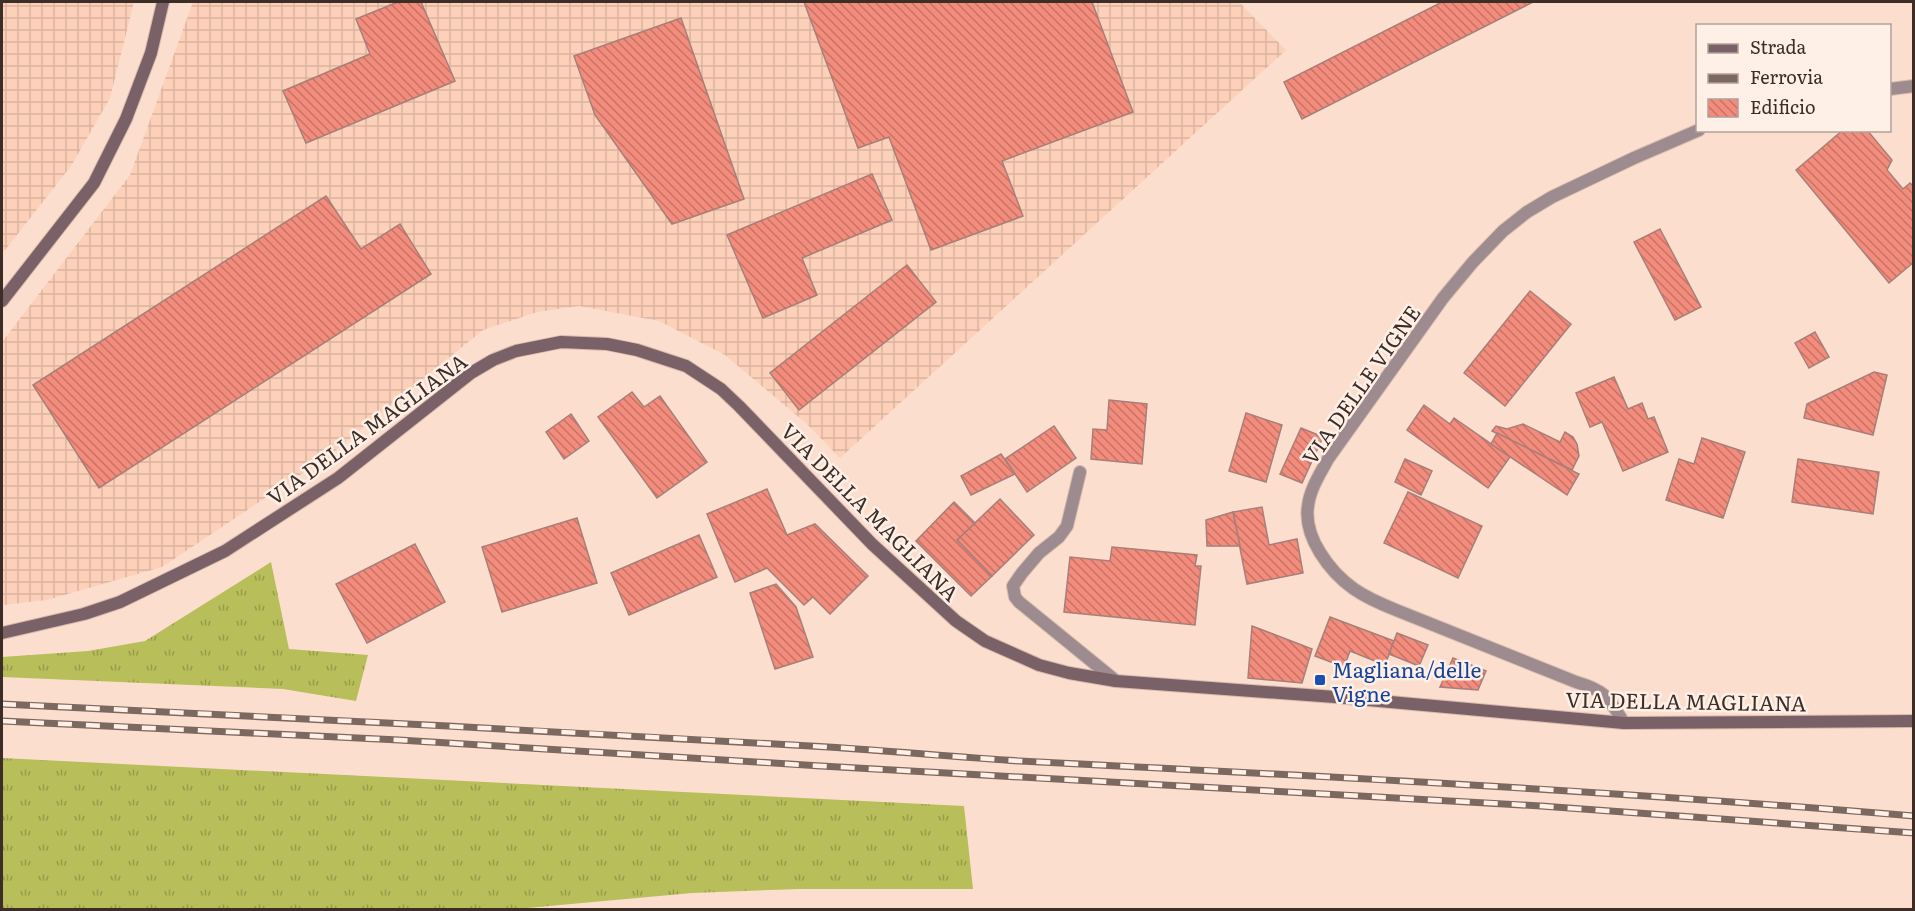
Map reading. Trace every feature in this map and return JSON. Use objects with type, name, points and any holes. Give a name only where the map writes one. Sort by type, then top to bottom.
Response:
[{"type":"main road","points":[[2,301],[94,183],[126,119],[152,53],[163,2]]},
{"type":"main road","name":"VIA DELLA MAGLIANA","points":[[2,633],[84,614],[120,602],[205,561],[338,478],[478,369],[516,351],[561,342],[585,342],[637,350],[668,358],[686,366],[721,390],[872,544],[938,606],[971,633],[1039,665],[1116,681],[1335,697],[1624,723],[1914,722]]},
{"type":"street","points":[[1891,89],[1914,86]]},
{"type":"street","name":"VIA DELLE VIGNE","points":[[1624,723],[1607,696],[1596,687],[1576,682],[1396,610],[1372,600],[1354,588],[1333,570],[1319,550],[1308,526],[1308,504],[1319,474],[1334,450],[1443,298],[1491,243],[1515,221],[1540,204],[1696,131]]},
{"type":"street","points":[[1080,472],[1067,526],[1059,537],[1039,554],[1013,586],[1015,597],[1019,602],[1116,681]]},
{"type":"shaded area","points":[[2,2],[134,2],[110,98],[71,166],[2,254]]},
{"type":"shaded area","points":[[193,2],[1239,2],[1286,50],[840,458],[808,425],[725,355],[659,321],[579,306],[537,312],[483,330],[331,454],[162,567],[47,600],[4,605],[2,604],[2,342],[130,175]]},
{"type":"green space","points":[[271,562],[289,649],[368,655],[356,701],[283,689],[2,677],[2,657],[88,651],[145,641]]},
{"type":"green space","points":[[2,758],[964,806],[973,889],[798,889],[692,893],[505,910],[2,909]]},
{"type":"building","points":[[398,2],[421,2],[455,81],[306,143],[283,91],[370,54],[356,19]]},
{"type":"building","points":[[804,2],[1092,2],[1133,112],[1002,161],[1023,216],[931,250],[889,137],[858,148]]},
{"type":"building","points":[[1442,2],[1533,2],[1302,119],[1284,82]]},
{"type":"building","points":[[681,18],[744,199],[672,224],[595,115],[574,56]]},
{"type":"building","points":[[1841,132],[1869,132],[1892,160],[1887,170],[1903,189],[1910,183],[1914,187],[1914,262],[1889,283],[1796,170]]},
{"type":"building","points":[[872,174],[892,220],[802,258],[817,295],[763,318],[727,235]]},
{"type":"building","points":[[326,196],[361,249],[400,224],[431,274],[99,488],[33,385]]},
{"type":"building","points":[[1660,229],[1701,307],[1675,320],[1634,242]]},
{"type":"building","points":[[907,265],[936,302],[799,410],[770,373]]},
{"type":"building","points":[[1530,291],[1571,324],[1505,406],[1464,373]]},
{"type":"building","points":[[1815,332],[1829,357],[1809,368],[1795,343]]},
{"type":"building","points":[[1874,372],[1887,375],[1873,435],[1804,418],[1807,404]]},
{"type":"building","points":[[1614,377],[1628,409],[1642,403],[1648,419],[1654,417],[1668,452],[1623,471],[1602,422],[1590,427],[1576,393]]},
{"type":"building","points":[[632,392],[644,407],[660,396],[707,462],[657,498],[598,417]]},
{"type":"building","points":[[1109,400],[1147,404],[1142,464],[1091,459],[1093,429],[1107,430]]},
{"type":"building","points":[[1424,405],[1450,424],[1454,418],[1510,457],[1488,488],[1407,430]]},
{"type":"building","points":[[1246,413],[1282,425],[1266,482],[1229,471]]},
{"type":"building","points":[[571,414],[589,441],[564,459],[546,432]]},
{"type":"building","points":[[1523,424],[1560,442],[1565,432],[1573,437],[1579,456],[1572,470],[1492,431],[1496,426],[1507,429]]},
{"type":"building","points":[[1054,426],[1076,458],[1027,492],[1005,459]]},
{"type":"building","points":[[1301,428],[1323,437],[1302,483],[1280,474]]},
{"type":"building","points":[[1497,433],[1579,474],[1567,495],[1491,444]]},
{"type":"building","points":[[1702,438],[1745,452],[1723,518],[1666,500],[1679,459],[1694,464]]},
{"type":"building","points":[[1001,454],[1015,474],[971,495],[961,476]]},
{"type":"building","points":[[1405,459],[1432,471],[1421,495],[1395,482]]},
{"type":"building","points":[[1798,459],[1879,472],[1873,514],[1792,502]]},
{"type":"building","points":[[767,489],[787,535],[815,524],[868,576],[830,614],[813,597],[804,605],[767,568],[735,582],[707,514]]},
{"type":"building","points":[[1408,492],[1482,526],[1458,578],[1384,543]]},
{"type":"building","points":[[1000,499],[1034,535],[992,576],[957,540]]},
{"type":"building","points":[[954,502],[975,523],[957,540],[992,576],[971,596],[916,541]]},
{"type":"building","points":[[1262,507],[1269,545],[1297,539],[1303,573],[1247,584],[1233,512]]},
{"type":"building","points":[[1233,512],[1240,546],[1207,546],[1206,520]]},
{"type":"building","points":[[577,518],[597,583],[502,612],[482,547]]},
{"type":"building","points":[[699,535],[717,577],[629,615],[611,573]]},
{"type":"building","points":[[415,544],[445,602],[367,643],[336,584]]},
{"type":"building","points":[[1112,547],[1197,555],[1195,566],[1201,566],[1195,625],[1064,612],[1070,557],[1110,561]]},
{"type":"building","points":[[776,584],[796,607],[813,657],[775,669],[750,593]]},
{"type":"building","points":[[1330,617],[1394,641],[1385,665],[1350,651],[1344,667],[1315,656]]},
{"type":"building","points":[[1252,626],[1312,649],[1302,683],[1248,678]]},
{"type":"building","points":[[1397,633],[1428,645],[1419,666],[1389,654]]},
{"type":"building","points":[[1453,658],[1486,671],[1478,690],[1440,687]]},
{"type":"railway","points":[[2,704],[828,747],[1020,761],[1579,792],[1914,816]]},
{"type":"railway","points":[[2,721],[399,740],[1541,806],[1914,833]]},
{"type":"place","name":"Magliana/delle Vigne","points":[[1320,680]]}]
